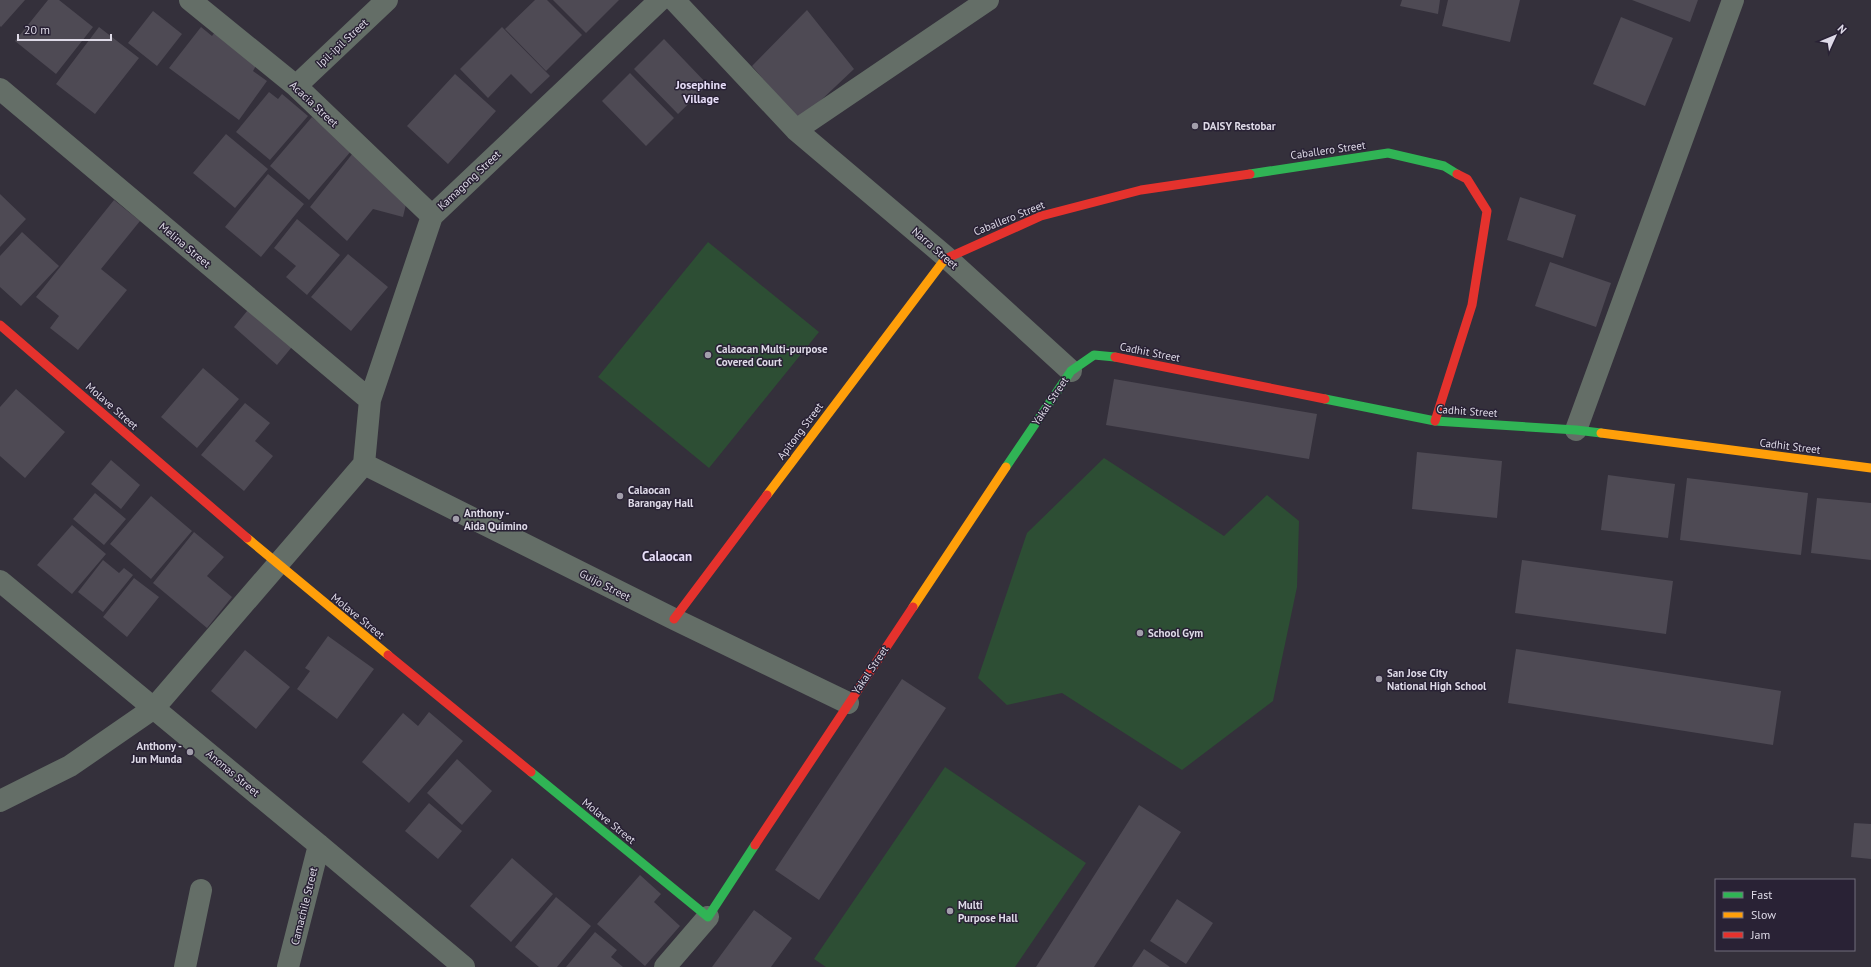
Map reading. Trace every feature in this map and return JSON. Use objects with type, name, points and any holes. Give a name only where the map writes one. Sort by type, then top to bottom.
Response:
[{"type":"street","name":"Acacia Street","points":[[190,0],[296,86],[432,216]]},
{"type":"street","name":"Ipil-ipil Street","points":[[296,86],[387,0]]},
{"type":"street","name":"Kamagong Street","points":[[364,464],[370,400],[432,216],[660,0]]},
{"type":"street","name":"Narra Street","points":[[674,0],[796,130],[946,257],[1071,371]]},
{"type":"street","points":[[796,130],[988,0]]},
{"type":"street","points":[[1576,430],[1733,0]]},
{"type":"street","name":"Melina Street","points":[[0,89],[370,400]]},
{"type":"street","name":"Caballero Street","points":[[946,257],[1041,216],[1141,190],[1388,153],[1444,166],[1467,179],[1487,211],[1472,305],[1435,421]]},
{"type":"street","name":"Apitong Street","points":[[674,619],[946,257]]},
{"type":"street","name":"Molave Street","points":[[0,325],[278,565],[708,917]]},
{"type":"street","name":"Cadhit Street","points":[[1071,371],[1089,357],[1098,354],[1435,421],[1576,430],[1871,468]]},
{"type":"street","name":"Yakal Street","points":[[665,967],[708,917],[848,703],[1071,371]]},
{"type":"street","points":[[0,801],[70,766],[154,708],[364,464]]},
{"type":"street","name":"Guijo Street","points":[[364,464],[674,619],[848,703]]},
{"type":"street","name":"Anonas Street","points":[[0,580],[464,967]]},
{"type":"street","name":"Camachile Street","points":[[288,967],[319,845]]},
{"type":"street","points":[[185,967],[201,890]]},
{"type":"green space","name":"Calaocan Multi-purpose Covered Court","points":[[708,242],[819,332],[709,468],[598,377]]},
{"type":"green space","name":"School Gym","points":[[1104,458],[1224,536],[1267,495],[1299,521],[1297,587],[1273,701],[1182,770],[1062,693],[1007,705],[978,678],[1027,533]]},
{"type":"green space","name":"Multi Purpose Hall","points":[[945,767],[1086,863],[1015,967],[826,967],[814,959]]},
{"type":"building","points":[[0,0],[25,0],[1,27],[0,26]]},
{"type":"building","points":[[48,0],[59,0],[93,27],[56,74],[15,41]]},
{"type":"building","points":[[535,0],[547,0],[582,35],[546,71],[505,29]]},
{"type":"building","points":[[553,0],[619,0],[586,33]]},
{"type":"building","points":[[1402,0],[1440,0],[1438,14],[1400,6]]},
{"type":"building","points":[[1448,0],[1520,0],[1510,42],[1442,26]]},
{"type":"building","points":[[1632,0],[1698,0],[1690,22]]},
{"type":"building","points":[[807,10],[854,69],[799,121],[752,66]]},
{"type":"building","points":[[153,11],[182,34],[157,66],[128,43]]},
{"type":"building","points":[[1621,17],[1673,38],[1645,106],[1593,84]]},
{"type":"building","points":[[99,27],[139,58],[95,114],[56,84]]},
{"type":"building","points":[[201,27],[212,36],[215,32],[257,64],[253,71],[267,81],[239,120],[169,68]]},
{"type":"building","points":[[502,27],[550,76],[531,94],[511,74],[488,98],[460,69]]},
{"type":"building","points":[[664,39],[708,85],[678,114],[634,69]]},
{"type":"building","points":[[630,73],[674,118],[646,146],[602,101]]},
{"type":"building","points":[[455,74],[496,111],[448,164],[407,126]]},
{"type":"building","points":[[269,92],[278,99],[282,94],[308,116],[270,160],[236,132]]},
{"type":"building","points":[[312,117],[352,150],[309,200],[270,166]]},
{"type":"building","points":[[226,134],[268,169],[235,208],[193,173]]},
{"type":"building","points":[[353,153],[407,200],[403,217],[373,209],[347,241],[310,207]]},
{"type":"building","points":[[268,174],[304,204],[261,257],[225,227]]},
{"type":"building","points":[[0,194],[26,219],[0,247]]},
{"type":"building","points":[[1520,197],[1576,215],[1563,258],[1507,240]]},
{"type":"building","points":[[114,200],[140,221],[101,269],[127,290],[78,350],[50,328],[59,316],[36,297]]},
{"type":"building","points":[[297,219],[340,255],[307,295],[286,277],[296,266],[274,248]]},
{"type":"building","points":[[22,232],[59,266],[21,306],[0,287],[0,256]]},
{"type":"building","points":[[348,254],[388,287],[351,331],[311,297]]},
{"type":"building","points":[[1550,262],[1611,283],[1596,327],[1535,306]]},
{"type":"building","points":[[252,305],[296,342],[277,365],[234,327]]},
{"type":"building","points":[[203,368],[239,399],[197,448],[161,417]]},
{"type":"building","points":[[1114,379],[1317,414],[1309,459],[1106,425]]},
{"type":"building","points":[[16,389],[65,432],[25,478],[0,456],[0,407]]},
{"type":"building","points":[[245,403],[270,423],[255,441],[273,456],[244,491],[201,455]]},
{"type":"building","points":[[1417,452],[1502,461],[1497,518],[1412,509]]},
{"type":"building","points":[[111,460],[140,485],[121,509],[91,484]]},
{"type":"building","points":[[1608,475],[1675,484],[1668,538],[1601,530]]},
{"type":"building","points":[[1687,478],[1808,493],[1801,555],[1680,540]]},
{"type":"building","points":[[95,493],[126,519],[104,545],[73,519]]},
{"type":"building","points":[[151,496],[192,531],[151,579],[110,544]]},
{"type":"building","points":[[1817,498],[1871,503],[1871,560],[1811,553]]},
{"type":"building","points":[[72,525],[106,554],[72,594],[37,565]]},
{"type":"building","points":[[194,532],[224,557],[207,576],[232,597],[207,628],[153,583]]},
{"type":"building","points":[[103,560],[119,573],[124,568],[133,575],[103,612],[78,592]]},
{"type":"building","points":[[1522,560],[1673,581],[1666,634],[1515,613]]},
{"type":"building","points":[[134,578],[159,597],[127,637],[103,617]]},
{"type":"building","points":[[328,636],[374,669],[337,719],[297,689],[310,671],[305,668]]},
{"type":"building","points":[[1516,649],[1781,691],[1773,745],[1508,703]]},
{"type":"building","points":[[245,650],[290,687],[256,729],[211,691]]},
{"type":"building","points":[[902,679],[946,708],[819,900],[775,870]]},
{"type":"building","points":[[429,712],[463,741],[409,803],[362,762],[403,713],[418,726]]},
{"type":"building","points":[[457,759],[492,791],[462,825],[427,793]]},
{"type":"building","points":[[429,803],[462,831],[438,859],[405,831]]},
{"type":"building","points":[[1139,805],[1181,832],[1094,967],[1036,967]]},
{"type":"building","points":[[1854,823],[1871,824],[1871,859],[1851,857]]},
{"type":"building","points":[[512,858],[553,894],[511,942],[470,906]]},
{"type":"building","points":[[640,875],[661,894],[654,902],[680,926],[645,966],[597,924]]},
{"type":"building","points":[[556,897],[591,926],[557,967],[539,967],[515,947]]},
{"type":"building","points":[[1177,899],[1213,923],[1186,964],[1150,941]]},
{"type":"building","points":[[754,910],[792,938],[771,967],[712,967]]},
{"type":"building","points":[[595,932],[617,950],[611,957],[623,967],[566,967]]},
{"type":"building","points":[[1144,949],[1170,967],[1132,967]]},
{"type":"traffic: fast","points":[[1250,174],[1388,153],[1444,166],[1457,174]]},
{"type":"traffic: fast","points":[[1006,467],[1071,371],[1094,355],[1115,357]]},
{"type":"traffic: fast","points":[[1325,399],[1435,421],[1601,433]]},
{"type":"traffic: fast","points":[[531,772],[708,917],[755,845]]},
{"type":"traffic: slow","points":[[767,495],[945,259]]},
{"type":"traffic: slow","points":[[1601,433],[1871,468]]},
{"type":"traffic: slow","points":[[913,607],[1006,467]]},
{"type":"traffic: slow","points":[[247,538],[388,655]]},
{"type":"traffic: jam","points":[[945,259],[1041,216],[1141,190],[1250,174]]},
{"type":"traffic: jam","points":[[1435,421],[1472,305],[1487,211],[1467,179],[1457,174]]},
{"type":"traffic: jam","points":[[0,325],[247,538]]},
{"type":"traffic: jam","points":[[1115,357],[1325,399]]},
{"type":"traffic: jam","points":[[674,619],[767,495]]},
{"type":"traffic: jam","points":[[755,845],[913,607]]},
{"type":"traffic: jam","points":[[388,655],[531,772]]},
{"type":"place","name":"DAISY Restobar","points":[[1195,126]]},
{"type":"place","name":"Calaocan Multi-purpose Covered Court","points":[[708,355]]},
{"type":"place","name":"Calaocan Barangay Hall","points":[[620,496]]},
{"type":"place","name":"Anthony - Aida Quimino","points":[[456,519]]},
{"type":"place","name":"School Gym","points":[[1140,633]]},
{"type":"place","name":"San Jose City National High School","points":[[1379,679]]},
{"type":"place","name":"Anthony - Jun Munda","points":[[190,752]]},
{"type":"place","name":"Multi Purpose Hall","points":[[950,911]]},
{"type":"district","name":"Josephine Village","points":[[701,92]]},
{"type":"district","name":"Calaocan","points":[[667,556]]}]
